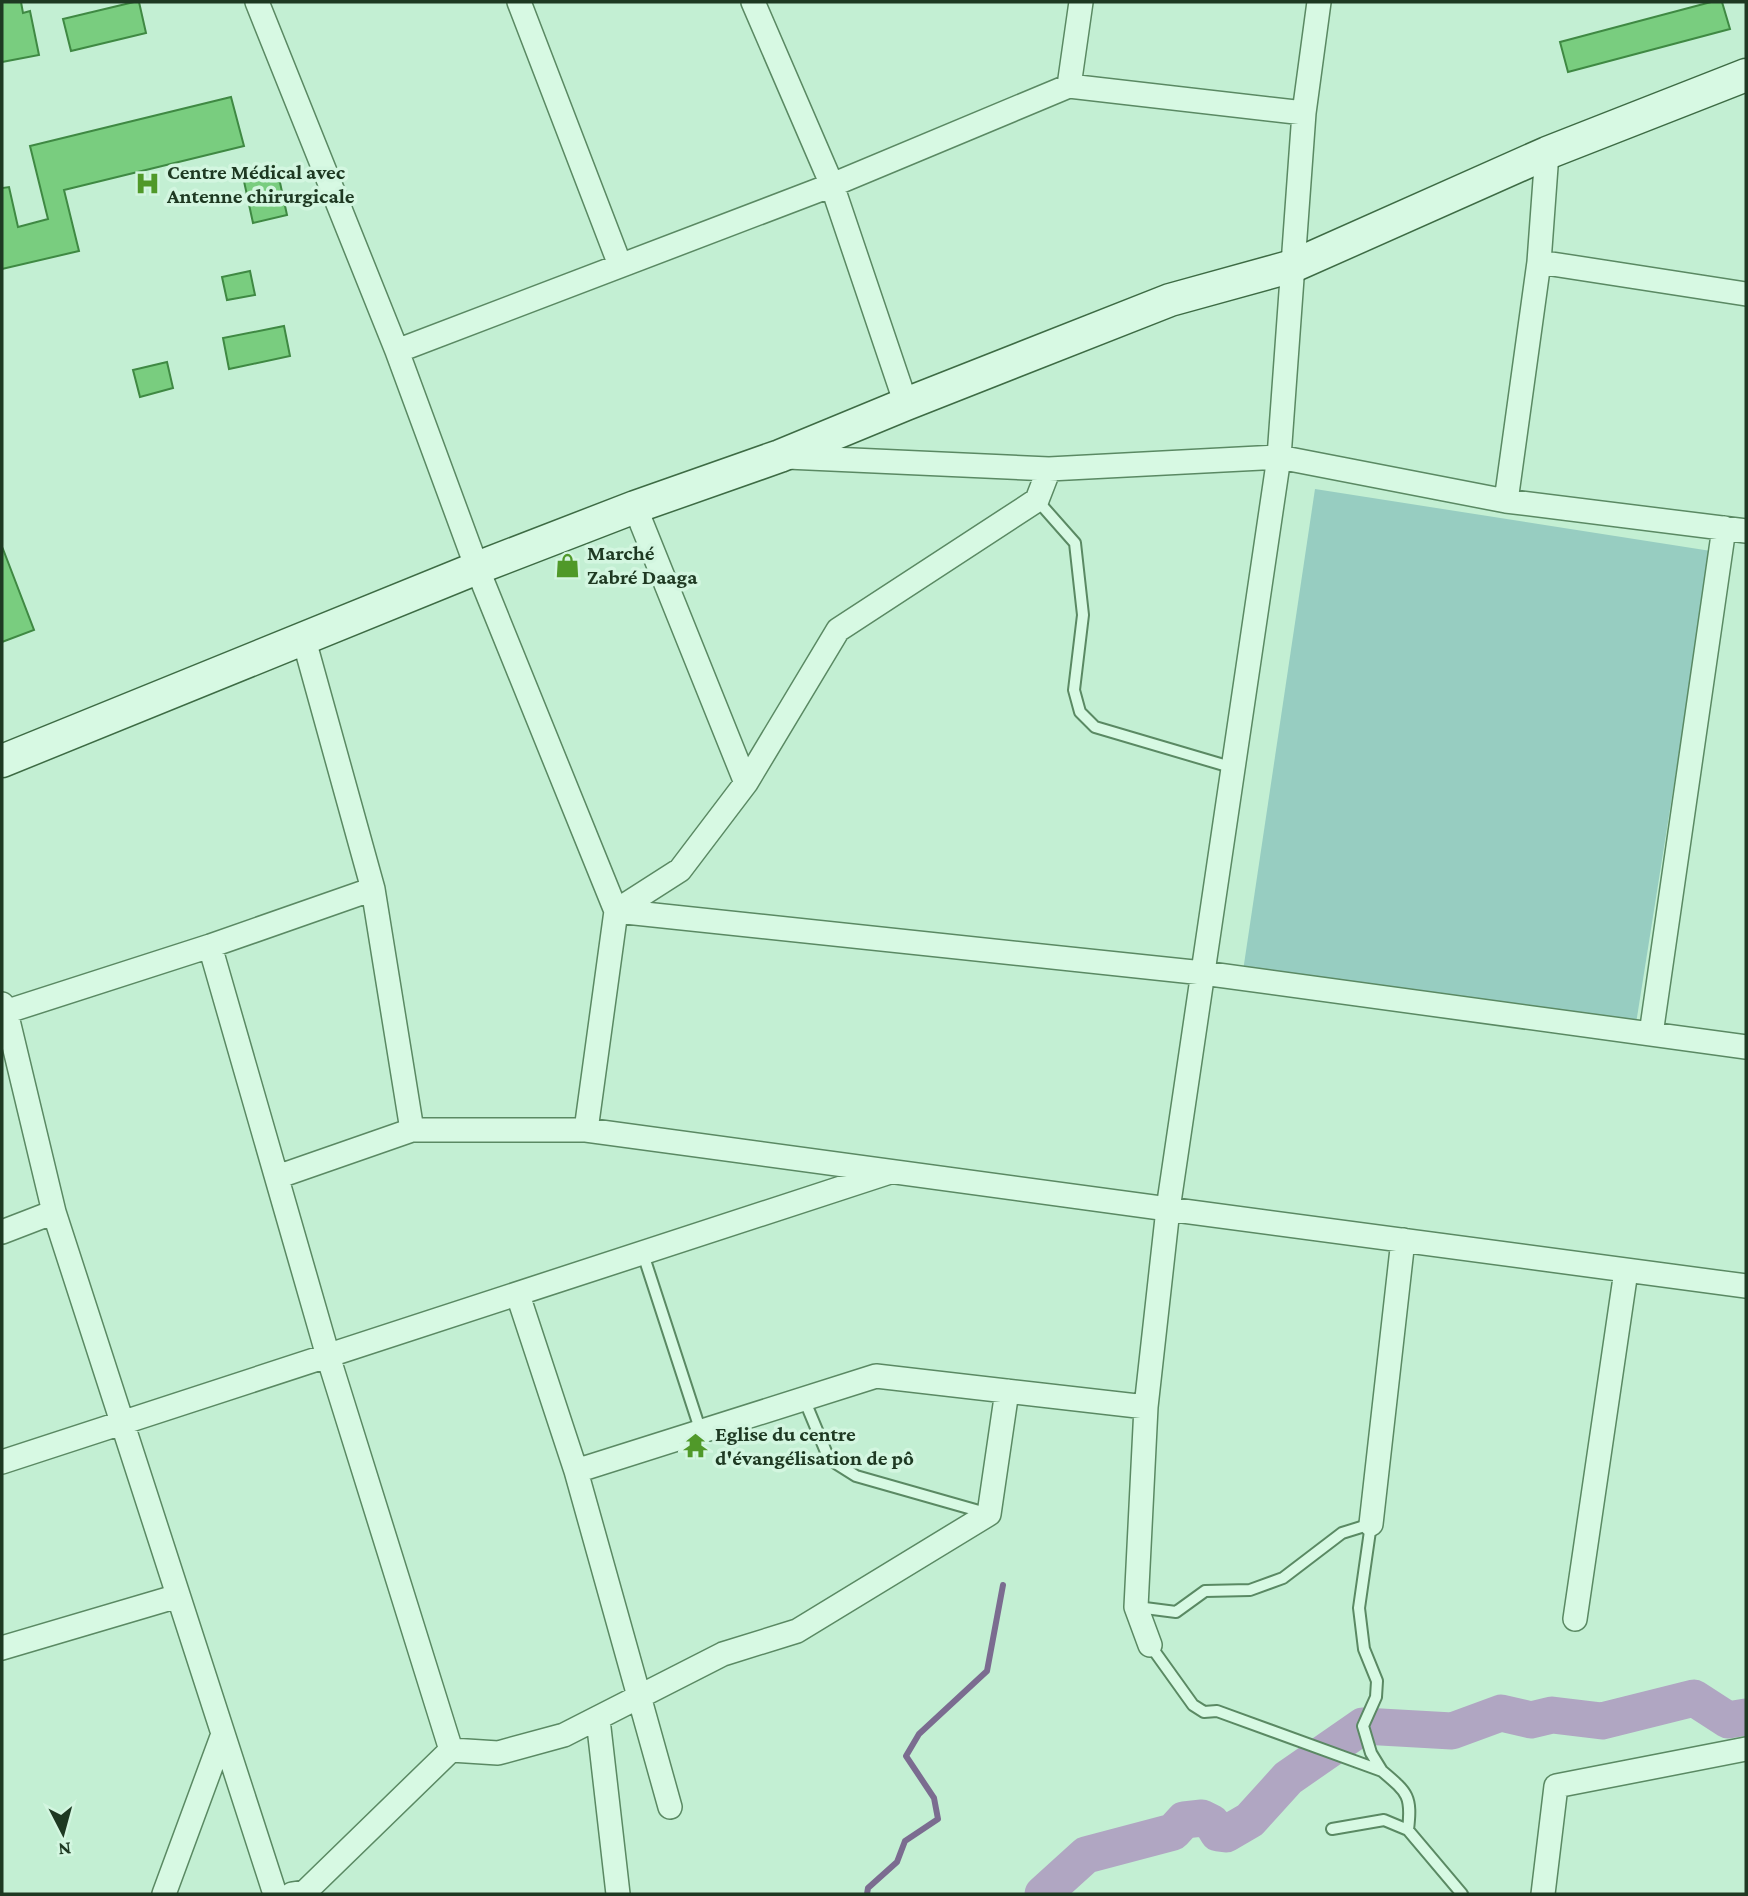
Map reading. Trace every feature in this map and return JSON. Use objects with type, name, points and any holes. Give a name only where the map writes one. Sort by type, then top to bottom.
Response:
[{"type":"main road","points":[[2,761],[477,568],[635,507],[780,456],[1170,300],[1293,266],[1547,153],[1746,75]]},
{"type":"street","points":[[257,2],[397,351],[477,568],[616,911],[586,1130]]},
{"type":"street","points":[[519,2],[621,265]]},
{"type":"street","points":[[753,2],[832,185],[906,404]]},
{"type":"street","points":[[1069,86],[1081,2]]},
{"type":"street","points":[[1150,1645],[1136,1607],[1146,1407],[1168,1209],[1279,457],[1304,113],[1319,2]]},
{"type":"street","points":[[397,351],[832,185],[1069,86],[1304,113]]},
{"type":"street","points":[[1506,501],[1539,262],[1547,153]]},
{"type":"street","points":[[1539,262],[1746,294]]},
{"type":"street","points":[[780,456],[1049,469],[1279,457],[1506,501],[1735,530],[1651,1034]]},
{"type":"street","points":[[616,911],[680,870],[746,783],[838,630],[1037,500],[1049,469]]},
{"type":"street","points":[[635,507],[746,783]]},
{"type":"street","points":[[304,640],[373,889],[412,1130]]},
{"type":"street","points":[[275,1894],[54,1212],[3,1010],[210,946],[373,889]]},
{"type":"street","points":[[616,911],[1203,972],[1746,1047]]},
{"type":"street","points":[[210,946],[328,1356],[451,1750]]},
{"type":"street","points":[[277,1177],[412,1130],[586,1130],[1746,1286]]},
{"type":"street","points":[[2,1462],[891,1171]]},
{"type":"street","points":[[2,1231],[54,1212]]},
{"type":"street","points":[[1371,1524],[1403,1240]]},
{"type":"street","points":[[1575,1619],[1626,1271]]},
{"type":"street","points":[[518,1295],[576,1471],[670,1807]]},
{"type":"street","points":[[576,1471],[876,1376],[1146,1407]]},
{"type":"street","points":[[292,1894],[305,1892],[451,1750],[498,1753],[564,1735],[723,1654],[797,1631],[989,1514],[1007,1391]]},
{"type":"street","points":[[2,1648],[178,1596]]},
{"type":"street","points":[[598,1719],[618,1894]]},
{"type":"street","points":[[164,1894],[223,1734]]},
{"type":"street","points":[[1543,1894],[1556,1786],[1746,1749]]},
{"type":"lane","points":[[1037,500],[1075,543],[1083,615],[1074,690],[1080,712],[1095,727],[1234,768]]},
{"type":"lane","points":[[643,1254],[701,1432]]},
{"type":"lane","points":[[804,1399],[829,1459],[856,1476],[989,1514]]},
{"type":"lane","points":[[1136,1607],[1176,1612],[1205,1591],[1250,1590],[1283,1578],[1342,1533],[1371,1524],[1359,1608],[1364,1649],[1377,1681],[1376,1697],[1363,1726],[1371,1753],[1382,1772]]},
{"type":"lane","points":[[1150,1645],[1193,1705],[1203,1712],[1217,1710],[1382,1772],[1405,1790],[1411,1808],[1408,1830]]},
{"type":"lane","points":[[1332,1829],[1384,1821],[1408,1830],[1461,1894]]},
{"type":"shaded area","points":[[1315,489],[1711,551],[1635,1030],[1243,971]]},
{"type":"building","points":[[2,2],[21,2],[23,13],[30,11],[39,55],[2,62]]},
{"type":"building","points":[[139,2],[146,33],[71,51],[63,19]]},
{"type":"building","points":[[1711,2],[1722,2],[1730,29],[1568,72],[1560,42]]},
{"type":"building","points":[[231,97],[244,146],[64,190],[79,251],[2,269],[2,188],[9,187],[18,227],[48,219],[30,146]]},
{"type":"building","points":[[276,164],[287,215],[253,223],[242,172]]},
{"type":"building","points":[[250,271],[255,295],[227,300],[222,277]]},
{"type":"building","points":[[284,326],[290,356],[229,369],[223,338]]},
{"type":"building","points":[[167,362],[173,388],[140,397],[133,370]]},
{"type":"building","points":[[2,550],[34,630],[2,642]]},
{"type":"waterway","points":[[867,1894],[868,1888],[897,1862],[905,1841],[938,1819],[934,1798],[906,1756],[919,1734],[987,1671],[1003,1585]]},
{"type":"waterway","points":[[1043,1894],[1086,1855],[1173,1832],[1184,1820],[1202,1818],[1212,1823],[1218,1833],[1226,1834],[1250,1820],[1288,1778],[1363,1726],[1452,1731],[1501,1713],[1531,1720],[1552,1715],[1602,1721],[1694,1698],[1728,1720],[1746,1717]]},
{"type":"place","name":"Centre Médical avec Antenne chirurgicale","points":[[147,184]]},
{"type":"place","name":"Marché Zabré Daaga","points":[[567,565]]},
{"type":"place","name":"Eglise du centre d'évangélisation de pô","points":[[695,1446]]}]
